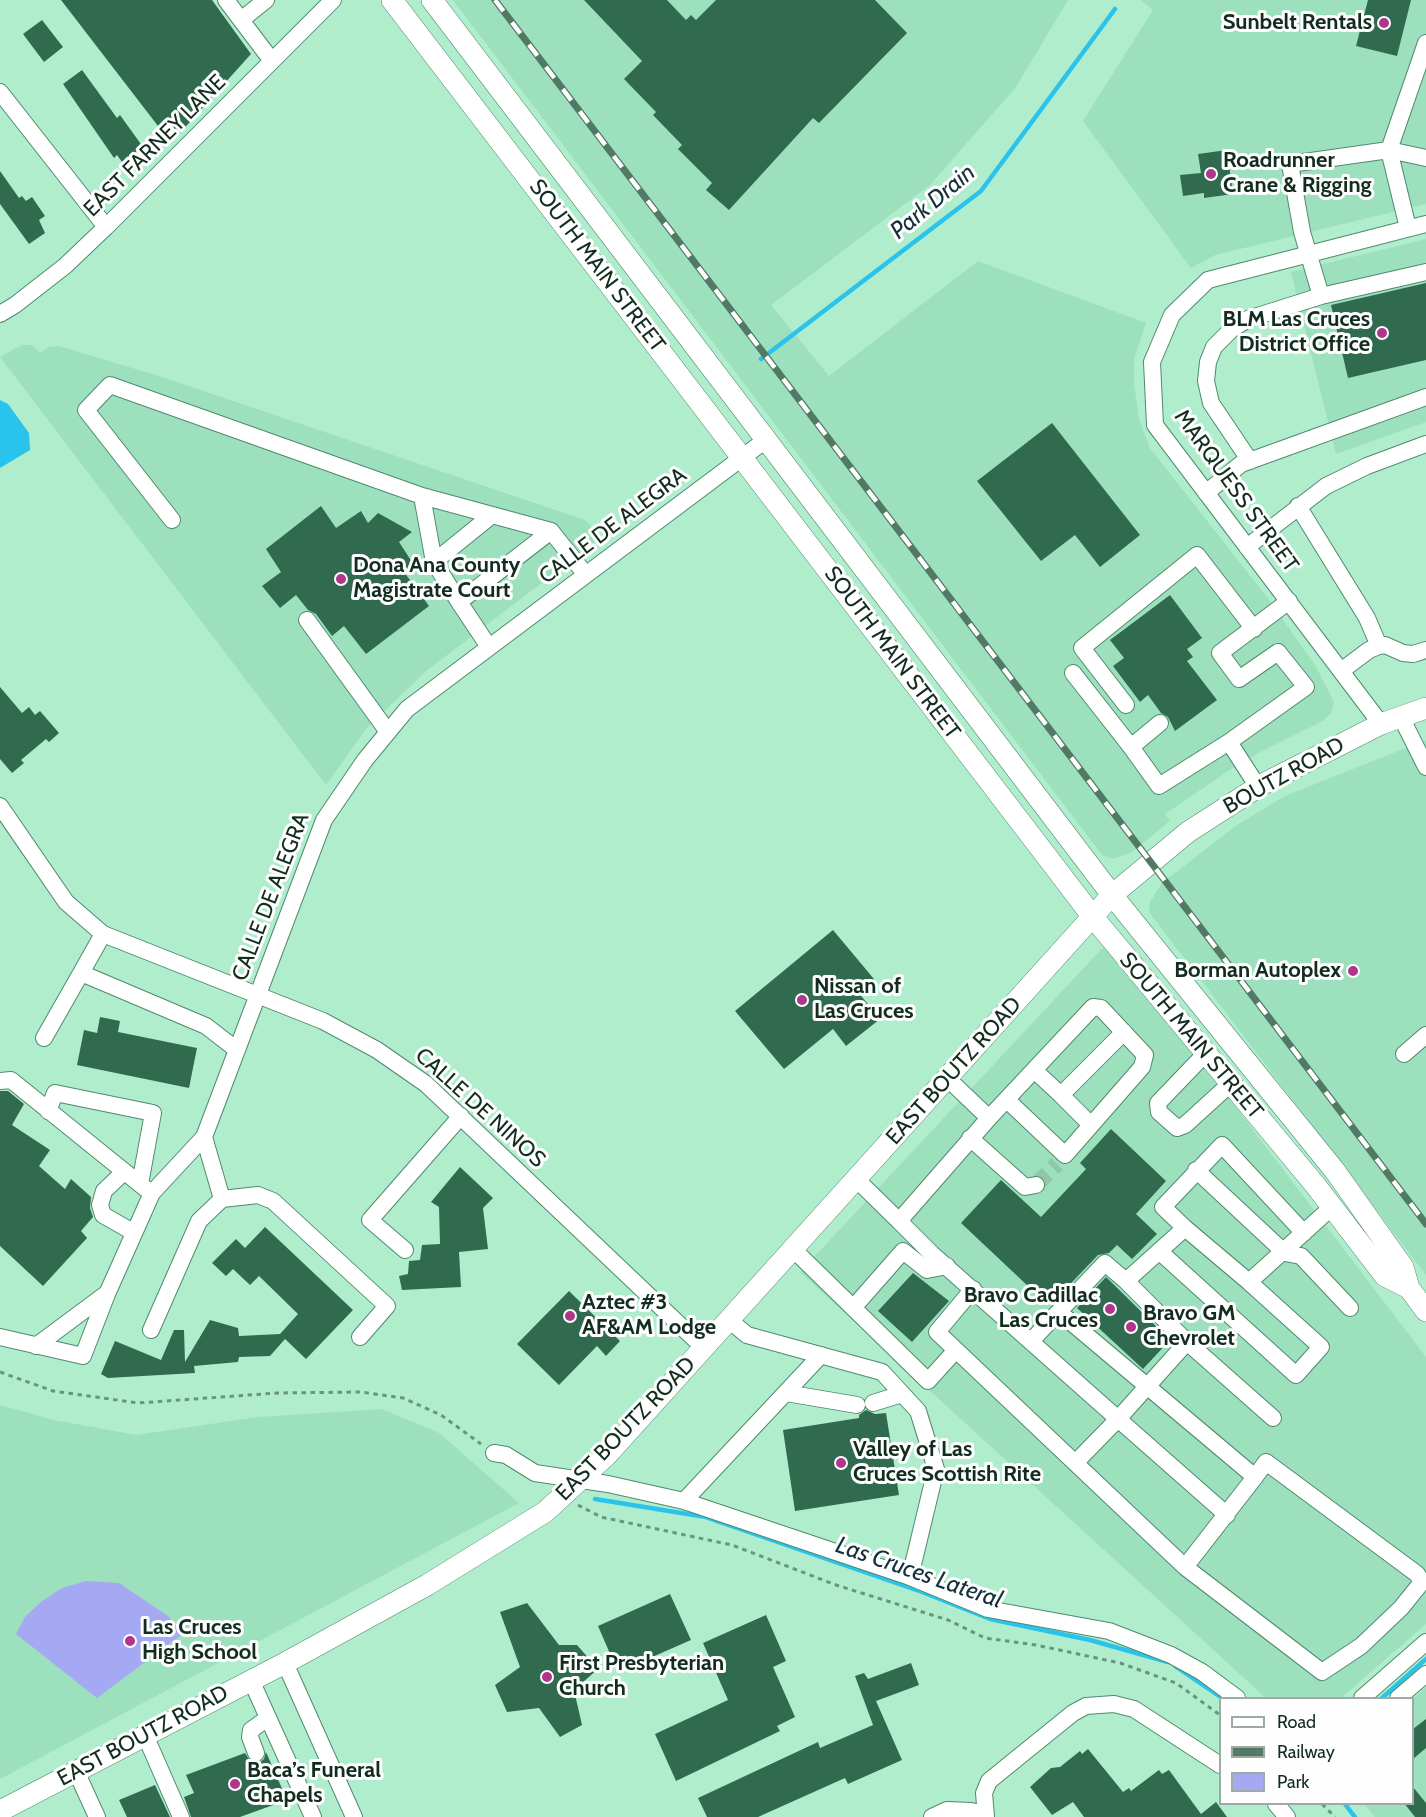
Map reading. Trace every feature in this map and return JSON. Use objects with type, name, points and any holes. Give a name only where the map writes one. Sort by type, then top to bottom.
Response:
[{"type":"main road","name":"SOUTH MAIN STREET","points":[[392,0],[1093,917],[1332,1207],[1385,1276],[1408,1288],[1426,1311]]},
{"type":"main road","name":"SOUTH MAIN STREET","points":[[432,0],[1112,895],[1335,1171],[1403,1267],[1408,1288]]},
{"type":"main road","name":"BOUTZ ROAD","points":[[1151,862],[1188,832],[1258,787],[1381,724],[1426,708]]},
{"type":"main road","name":"EAST BOUTZ ROAD","points":[[5,1812],[76,1771],[285,1663],[427,1585],[545,1512],[607,1455],[1112,895],[1151,862]]},
{"type":"street","points":[[226,0],[272,61]]},
{"type":"street","points":[[241,20],[266,0]]},
{"type":"street","name":"EAST FARNEY LANE","points":[[0,314],[65,266],[333,0]]},
{"type":"street","points":[[1408,228],[1389,150],[1426,43]]},
{"type":"street","points":[[0,92],[106,227]]},
{"type":"street","points":[[1321,296],[1311,254],[1302,232],[1290,164],[1389,150],[1426,159]]},
{"type":"street","name":"MARQUESS STREET","points":[[1381,724],[1155,425],[1152,362],[1172,315],[1208,280],[1426,224]]},
{"type":"street","points":[[1250,461],[1211,403],[1206,381],[1208,362],[1215,347],[1232,328],[1248,319],[1321,296],[1426,272]]},
{"type":"street","points":[[172,520],[86,410],[110,385],[422,496],[551,531],[586,575]]},
{"type":"street","points":[[1206,493],[1240,465],[1426,398]]},
{"type":"street","name":"CALLE DE ALEGRA","points":[[204,1137],[324,820],[387,732],[407,709],[767,439]]},
{"type":"street","points":[[1247,547],[1326,486],[1367,466],[1426,444]]},
{"type":"street","points":[[422,496],[434,562],[489,647]]},
{"type":"street","points":[[1298,507],[1367,618],[1379,646]]},
{"type":"street","points":[[434,562],[492,515]]},
{"type":"street","points":[[459,602],[551,531]]},
{"type":"street","points":[[1126,705],[1082,648],[1197,555],[1254,629]]},
{"type":"street","points":[[1073,673],[1159,786],[1229,742],[1306,687],[1278,652],[1239,679],[1220,653],[1289,601]]},
{"type":"street","points":[[307,620],[387,732]]},
{"type":"street","points":[[1341,671],[1379,646],[1385,645],[1403,653],[1413,654],[1426,650]]},
{"type":"street","points":[[1401,717],[1426,767]]},
{"type":"street","points":[[1131,747],[1160,723]]},
{"type":"street","points":[[1229,742],[1258,787]]},
{"type":"street","name":"CALLE DE NINOS","points":[[0,807],[66,903],[103,934],[257,997],[323,1021],[377,1050],[426,1084],[704,1348]]},
{"type":"street","points":[[44,1038],[103,934]]},
{"type":"street","points":[[81,973],[206,1026],[237,1050]]},
{"type":"street","points":[[899,1221],[970,1138],[1093,1007],[1101,1008],[1145,1055],[1142,1067],[1061,1160],[1007,1100]]},
{"type":"street","points":[[1061,1095],[1124,1032]]},
{"type":"street","points":[[1404,1054],[1426,1035]]},
{"type":"street","points":[[1206,1053],[1158,1102],[1158,1112],[1177,1128],[1185,1125],[1230,1084]]},
{"type":"street","points":[[1034,1070],[1090,1124]]},
{"type":"street","points":[[947,1078],[989,1118]]},
{"type":"street","points":[[0,1081],[11,1080],[124,1173],[146,1188]]},
{"type":"street","points":[[0,1337],[83,1356],[133,1232],[146,1188],[153,1113],[55,1093],[48,1111]]},
{"type":"street","points":[[405,1250],[370,1220],[461,1116]]},
{"type":"street","points":[[146,1188],[204,1137],[222,1199]]},
{"type":"street","points":[[970,1138],[1025,1187],[1036,1185]]},
{"type":"street","points":[[1159,1251],[1296,1375],[1321,1347],[1163,1207],[1222,1145],[1304,1233]]},
{"type":"street","points":[[1196,1170],[1285,1253],[1301,1256],[1350,1308]]},
{"type":"street","points":[[124,1173],[104,1191],[100,1205],[104,1215],[133,1232]]},
{"type":"street","points":[[856,1179],[946,1266],[1227,1515]]},
{"type":"street","points":[[151,1330],[199,1221],[222,1199],[258,1195],[273,1201],[387,1306],[360,1337]]},
{"type":"street","points":[[1249,1282],[1285,1253],[1332,1207]]},
{"type":"street","points":[[1126,1281],[1185,1228]]},
{"type":"street","points":[[793,1249],[928,1381],[956,1350]]},
{"type":"street","points":[[853,1308],[903,1251],[927,1270],[946,1266]]},
{"type":"street","points":[[1032,1340],[1105,1263],[1187,1342],[1273,1418]]},
{"type":"street","points":[[973,1289],[937,1332],[1077,1461],[1094,1483],[1185,1567],[1322,1671],[1361,1646],[1401,1608],[1422,1582],[1417,1574],[1266,1462],[1185,1567]]},
{"type":"street","points":[[36,1346],[107,1294]]},
{"type":"street","points":[[1059,1312],[1255,1477]]},
{"type":"street","points":[[729,1320],[747,1335],[882,1372],[918,1411],[936,1469],[910,1577]]},
{"type":"street","points":[[1077,1461],[1187,1342]]},
{"type":"street","points":[[684,1501],[822,1355]]},
{"type":"street","points":[[786,1393],[865,1404],[902,1394]]},
{"type":"street","points":[[494,1453],[506,1455],[535,1473],[684,1501],[910,1577],[988,1609],[1109,1631],[1171,1655],[1202,1672],[1236,1697]]},
{"type":"street","points":[[1363,1697],[1426,1641]]},
{"type":"street","points":[[285,1663],[354,1817]]},
{"type":"street","points":[[1399,1697],[1426,1674]]},
{"type":"street","points":[[251,1680],[313,1817]]},
{"type":"street","points":[[942,1815],[971,1811],[985,1816],[984,1792],[989,1781],[1073,1713],[1086,1706],[1114,1704],[1134,1709],[1219,1764]]},
{"type":"street","points":[[255,1753],[250,1737],[251,1730],[268,1718]]},
{"type":"street","points":[[145,1735],[182,1817]]},
{"type":"street","points":[[76,1771],[97,1817]]},
{"type":"street","points":[[1278,1805],[1287,1817]]},
{"type":"path","points":[[0,1372],[53,1391],[138,1403],[287,1393],[361,1392],[403,1398],[441,1415],[494,1453]]},
{"type":"path","points":[[562,1497],[601,1517],[732,1545],[836,1586],[948,1620],[985,1638],[1036,1645],[1120,1663],[1176,1683],[1219,1714]]},
{"type":"path","points":[[1324,1805],[1335,1817]]},
{"type":"shaded area","points":[[453,0],[1068,0],[1016,87],[930,185],[771,305],[829,376],[978,261],[1146,323],[1134,359],[1134,383],[1139,420],[1150,448],[1270,601],[1315,665],[1334,702],[1331,713],[1323,721],[1262,751],[1228,771],[1165,814],[1170,821],[1132,852],[1113,859],[1102,855]]},
{"type":"shaded area","points":[[1141,0],[1426,0],[1426,204],[1215,255],[1191,268],[1083,121],[1153,10]]},
{"type":"shaded area","points":[[1426,239],[1426,422],[1336,454],[1291,272]]},
{"type":"shaded area","points":[[22,345],[32,345],[40,353],[49,347],[59,346],[162,377],[585,520],[601,538],[426,671],[366,729],[326,785],[0,357]]},
{"type":"shaded area","points":[[0,400],[8,404],[29,433],[30,450],[0,468]]},
{"type":"shaded area","name":"Borman Autoplex","points":[[1426,740],[1426,1275],[1149,912],[1150,902],[1162,883],[1237,825],[1285,796]]},
{"type":"shaded area","name":"Bravo GM Chevrolet","points":[[1109,941],[1426,1357],[1426,1624],[1342,1697],[1265,1697],[800,1272]]},
{"type":"shaded area","name":"Las Cruces High School","points":[[0,1405],[54,1420],[136,1435],[258,1417],[382,1409],[439,1433],[519,1503],[0,1779]]},
{"type":"shaded area","points":[[1426,1687],[1426,1817],[1375,1817],[1365,1805],[1414,1805],[1414,1698]]},
{"type":"green space","points":[[86,1581],[119,1583],[168,1616],[181,1635],[97,1698],[16,1634],[25,1617],[42,1601],[62,1588]]},
{"type":"building","points":[[61,0],[212,0],[251,54],[179,134],[166,118],[158,126]]},
{"type":"building","points":[[584,0],[667,0],[686,20],[691,15],[696,20],[716,0],[875,0],[907,33],[819,123],[813,118],[729,210],[706,190],[712,183],[678,149],[682,145],[653,115],[656,112],[624,79],[642,61]]},
{"type":"building","name":"Sunbelt Rentals","points":[[1368,0],[1411,0],[1397,56],[1356,46]]},
{"type":"building","points":[[42,20],[63,47],[44,62],[23,34]]},
{"type":"building","points":[[82,70],[117,118],[120,115],[143,147],[122,162],[117,155],[114,158],[63,84]]},
{"type":"building","name":"Roadrunner Crane & Rigging","points":[[1227,150],[1233,194],[1204,198],[1204,193],[1183,196],[1180,175],[1201,173],[1198,154]]},
{"type":"building","points":[[0,171],[19,198],[22,196],[26,201],[32,197],[45,216],[39,220],[45,233],[29,244],[0,204]]},
{"type":"building","name":"BLM Las Cruces District Office","points":[[1426,283],[1426,360],[1348,378],[1331,305]]},
{"type":"building","points":[[1052,423],[1140,535],[1100,567],[1075,535],[1041,561],[977,481]]},
{"type":"building","name":"Dona Ana County Magistrate Court","points":[[321,506],[336,528],[361,511],[368,523],[378,513],[412,532],[399,542],[414,565],[404,572],[429,606],[366,654],[344,626],[332,636],[316,614],[308,610],[296,595],[280,608],[262,586],[281,572],[266,549]]},
{"type":"building","points":[[1170,595],[1202,638],[1187,649],[1193,657],[1187,661],[1217,700],[1175,731],[1168,717],[1161,713],[1148,695],[1140,702],[1113,666],[1124,658],[1110,640]]},
{"type":"building","points":[[0,687],[22,713],[29,707],[35,715],[40,711],[59,733],[49,742],[46,739],[21,760],[24,763],[12,773],[0,759]]},
{"type":"building","name":"Nissan of Las Cruces","points":[[833,930],[874,979],[858,992],[880,1019],[846,1046],[833,1029],[784,1069],[735,1011]]},
{"type":"building","points":[[100,1017],[120,1021],[118,1032],[197,1048],[189,1088],[77,1065],[84,1030],[97,1033]]},
{"type":"building","points":[[0,1091],[8,1091],[24,1104],[12,1125],[50,1150],[39,1166],[65,1189],[71,1179],[91,1197],[90,1208],[93,1217],[81,1231],[87,1238],[43,1286],[0,1246]]},
{"type":"building","points":[[1111,1129],[1166,1181],[1136,1214],[1157,1234],[1132,1259],[1117,1245],[1109,1253],[1098,1255],[1054,1301],[1051,1298],[1046,1303],[961,1223],[1001,1180],[1041,1217],[1086,1169],[1080,1163]]},
{"type":"building","points":[[460,1167],[493,1198],[483,1208],[488,1249],[459,1252],[461,1287],[402,1290],[399,1276],[408,1274],[409,1261],[420,1260],[422,1245],[440,1244],[439,1207],[431,1202]]},
{"type":"building","points":[[265,1227],[353,1310],[306,1359],[285,1339],[270,1356],[239,1357],[238,1362],[194,1366],[195,1373],[108,1378],[101,1374],[115,1341],[161,1360],[174,1330],[184,1330],[185,1362],[210,1320],[238,1328],[239,1336],[280,1334],[298,1314],[259,1276],[250,1285],[233,1269],[226,1276],[212,1263],[236,1239],[245,1248]]},
{"type":"building","points":[[913,1273],[949,1301],[912,1342],[878,1311]]},
{"type":"building","points":[[1106,1277],[1170,1340],[1143,1369],[1077,1308]]},
{"type":"building","name":"Aztec #3 AF&AM Lodge","points":[[569,1291],[620,1341],[606,1356],[597,1346],[559,1385],[517,1344]]},
{"type":"building","name":"Valley of Las Cruces Scottish Rite","points":[[866,1410],[875,1414],[886,1413],[899,1495],[795,1511],[783,1430],[859,1418],[859,1415]]},
{"type":"building","points":[[670,1594],[691,1640],[618,1672],[598,1626]]},
{"type":"building","name":"First Presbyterian Church","points":[[527,1603],[559,1645],[577,1645],[598,1669],[574,1690],[582,1725],[560,1737],[539,1708],[507,1712],[495,1685],[520,1667],[500,1612]]},
{"type":"building","points":[[766,1615],[786,1661],[773,1667],[795,1717],[777,1726],[780,1731],[676,1781],[655,1734],[728,1700],[703,1643]]},
{"type":"building","points":[[911,1663],[919,1685],[876,1701],[902,1760],[848,1784],[845,1778],[758,1817],[707,1817],[698,1798],[818,1742],[820,1748],[873,1725],[855,1676],[864,1673],[868,1679]]},
{"type":"building","points":[[1426,1719],[1426,1748],[1414,1758],[1414,1728]]},
{"type":"building","points":[[1088,1749],[1123,1792],[1129,1788],[1131,1791],[1159,1770],[1162,1774],[1169,1770],[1201,1814],[1216,1802],[1227,1817],[1084,1817],[1073,1802],[1052,1815],[1030,1787],[1051,1768],[1060,1767],[1080,1751],[1082,1754]]},
{"type":"building","name":"Baca’s Funeral Chapels","points":[[266,1752],[287,1800],[240,1817],[191,1817],[184,1797],[194,1793],[186,1775],[245,1753],[250,1761],[259,1763],[264,1759]]},
{"type":"building","points":[[155,1785],[170,1817],[127,1817],[119,1800]]},
{"type":"building","points":[[1414,1788],[1426,1803],[1426,1817],[1415,1817],[1406,1805],[1414,1805]]},
{"type":"waterway","name":"Park Drain","points":[[761,359],[981,191],[1115,9]]},
{"type":"waterway","name":"Las Cruces Lateral","points":[[595,1499],[706,1517],[917,1590],[990,1619],[1090,1640],[1168,1662]]},
{"type":"waterway","points":[[1383,1697],[1426,1659]]},
{"type":"waterway","name":"Las Cruces Lateral","points":[[1175,1666],[1221,1697]]},
{"type":"waterway","name":"Las Cruces Lateral","points":[[1346,1805],[1355,1817]]},
{"type":"tunnel","points":[[1036,1185],[1057,1164]]},
{"type":"railway","points":[[495,0],[1426,1224]]},
{"type":"place","name":"Sunbelt Rentals","points":[[1384,23]]},
{"type":"place","name":"Roadrunner Crane & Rigging","points":[[1211,174]]},
{"type":"place","name":"BLM Las Cruces District Office","points":[[1382,333]]},
{"type":"place","name":"Dona Ana County Magistrate Court","points":[[341,579]]},
{"type":"place","name":"Borman Autoplex","points":[[1353,971]]},
{"type":"place","name":"Nissan of Las Cruces","points":[[802,1000]]},
{"type":"place","name":"Bravo Cadillac Las Cruces","points":[[1110,1309]]},
{"type":"place","name":"Aztec #3 AF&AM Lodge","points":[[570,1316]]},
{"type":"place","name":"Bravo GM Chevrolet","points":[[1131,1327]]},
{"type":"place","name":"Valley of Las Cruces Scottish Rite","points":[[841,1463]]},
{"type":"place","name":"Las Cruces High School","points":[[130,1641]]},
{"type":"place","name":"First Presbyterian Church","points":[[547,1677]]},
{"type":"place","name":"Baca’s Funeral Chapels","points":[[235,1784]]}]
